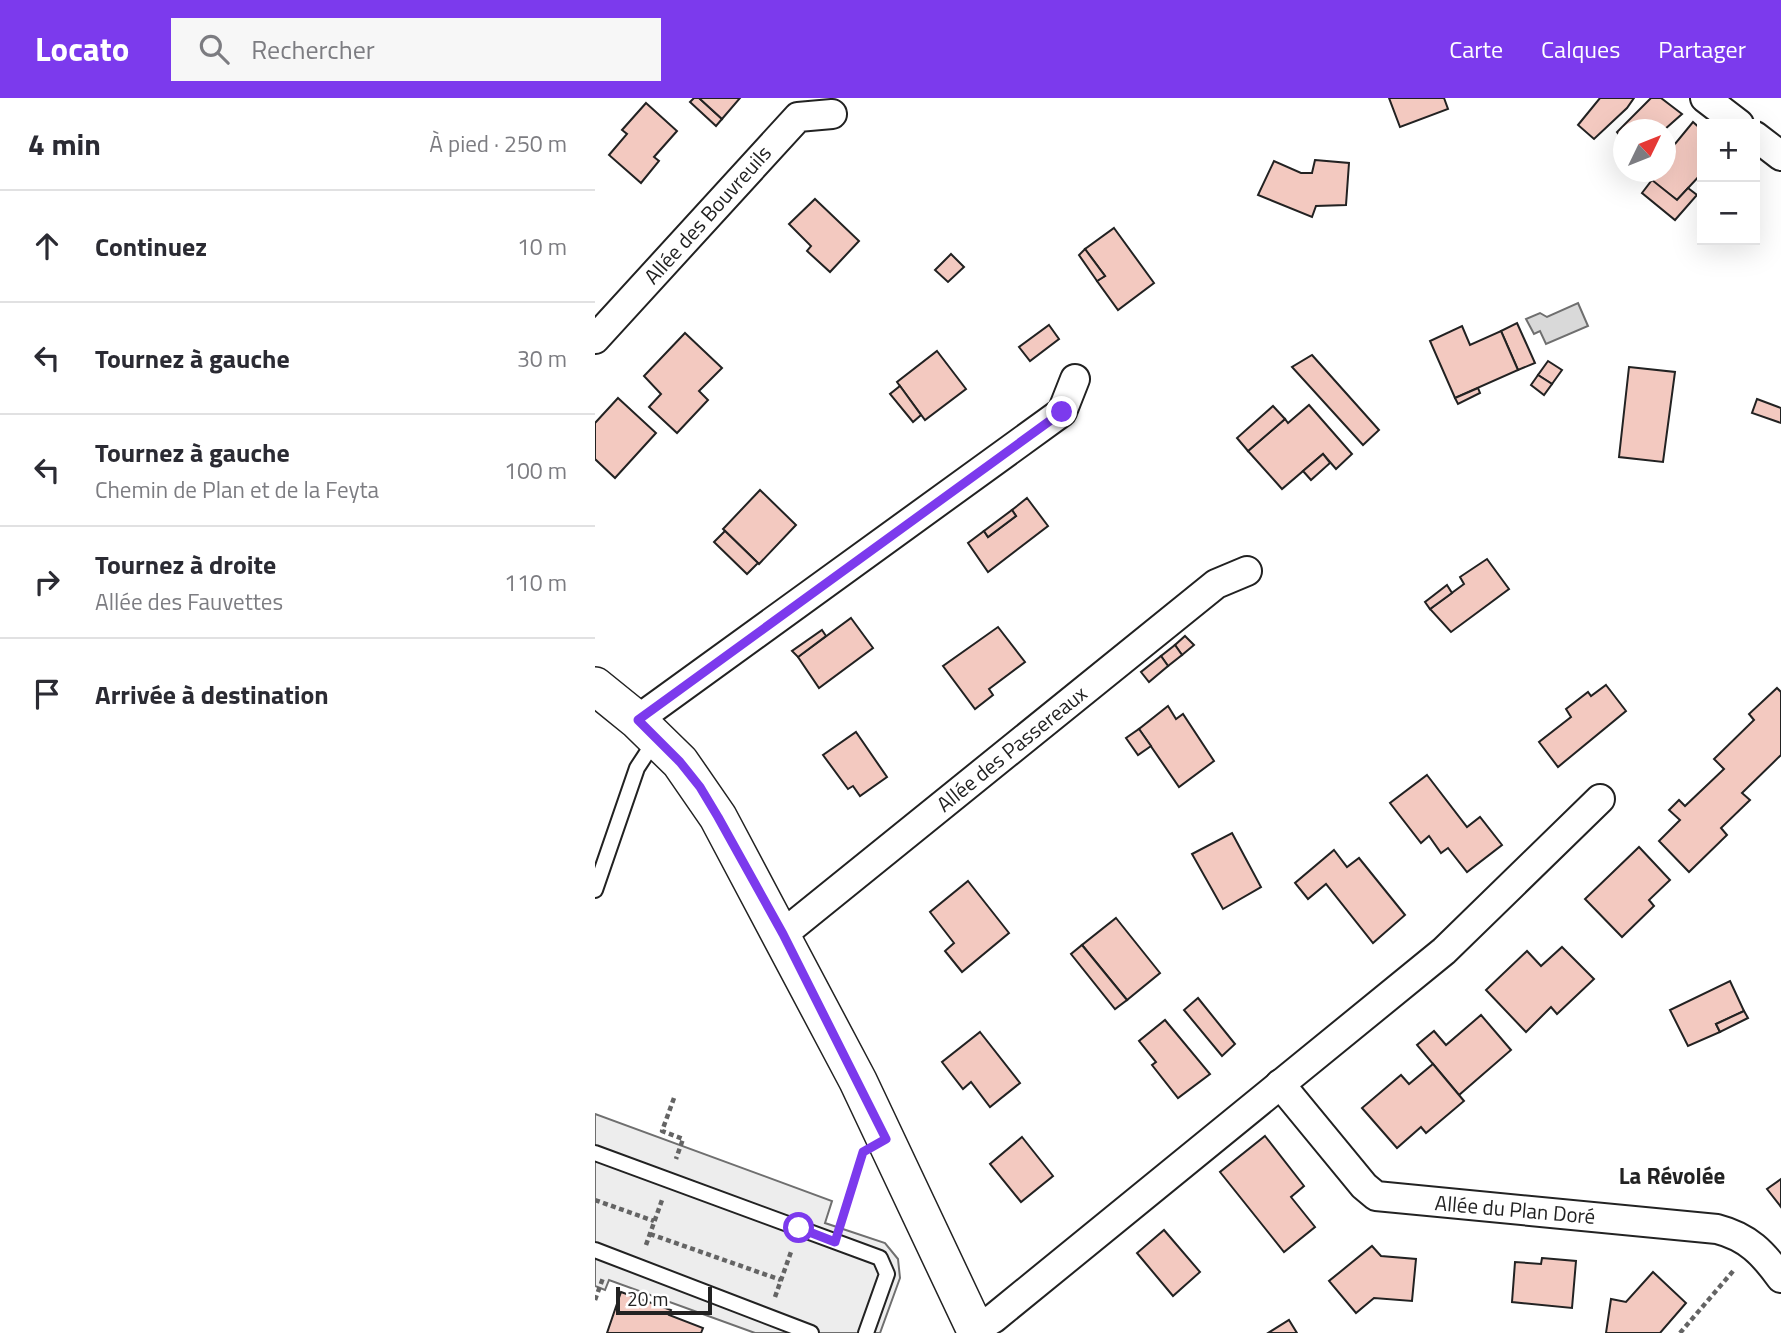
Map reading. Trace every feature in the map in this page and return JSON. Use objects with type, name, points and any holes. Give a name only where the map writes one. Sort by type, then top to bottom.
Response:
[{"type":"street","points":[[1705,98],[1732,119]]},
{"type":"street","name":"Allée des Bouvreuils","points":[[595,339],[798,117],[832,114]]},
{"type":"street","points":[[1760,140],[1781,156]]},
{"type":"street","points":[[647,729],[1062,412],[1075,379]]},
{"type":"street","name":"Allée des Passereaux","points":[[783,934],[1216,584],[1247,572]]},
{"type":"street","points":[[595,687],[647,729],[700,787],[783,934],[886,1139],[976,1331],[1444,951],[1600,799]]},
{"type":"street","name":"Allée du Plan Doré","points":[[1280,1084],[1364,1186],[1376,1196],[1717,1229],[1739,1235],[1754,1245],[1781,1278]]},
{"type":"lane","points":[[595,890],[600,859],[637,768],[647,729]]},
{"type":"lane","points":[[595,1153],[880,1258],[887,1273],[866,1333]]},
{"type":"lane","points":[[595,1250],[811,1333]]},
{"type":"path","points":[[835,1242],[863,1152],[886,1139]]},
{"type":"path","points":[[595,1200],[654,1221]]},
{"type":"path","points":[[768,1316],[799,1228]]},
{"type":"path","points":[[650,1234],[781,1280]]},
{"type":"path","points":[[1680,1333],[1754,1245]]},
{"type":"shaded area","points":[[1578,303],[1588,326],[1546,344],[1540,331],[1534,334],[1526,319],[1540,313],[1547,317]]},
{"type":"shaded area","points":[[595,1114],[832,1201],[825,1223],[885,1243],[898,1259],[900,1278],[880,1333],[755,1333],[609,1280],[605,1290],[595,1286]]},
{"type":"building","points":[[699,98],[722,119],[716,126],[690,102]]},
{"type":"building","points":[[699,98],[740,98],[722,119]]},
{"type":"building","points":[[1389,98],[1444,98],[1448,109],[1400,127]]},
{"type":"building","points":[[1600,98],[1634,98],[1594,139],[1578,125]]},
{"type":"building","points":[[1651,98],[1661,98],[1682,114],[1676,119],[1630,119]]},
{"type":"building","points":[[646,103],[677,131],[654,157],[659,161],[641,183],[609,155],[627,134],[622,130]]},
{"type":"building","points":[[1693,122],[1697,126],[1697,178],[1677,200],[1653,182],[1676,182],[1676,143]]},
{"type":"building","points":[[1315,160],[1349,163],[1346,205],[1316,206],[1312,217],[1258,195],[1274,161],[1301,173],[1312,173]]},
{"type":"building","points":[[1650,182],[1654,182],[1677,200],[1688,188],[1697,195],[1675,220],[1642,193]]},
{"type":"building","points":[[815,199],[859,241],[830,272],[807,251],[811,246],[789,224]]},
{"type":"building","points":[[1114,228],[1154,283],[1118,310],[1097,281],[1105,276],[1085,249]]},
{"type":"building","points":[[1085,249],[1105,276],[1097,281],[1079,255]]},
{"type":"building","points":[[951,254],[964,267],[948,282],[935,270]]},
{"type":"building","points":[[1517,323],[1535,363],[1518,370],[1501,331]]},
{"type":"building","points":[[1049,325],[1059,339],[1030,361],[1019,347]]},
{"type":"building","points":[[1462,326],[1470,345],[1501,331],[1518,370],[1455,398],[1430,341]]},
{"type":"building","points":[[685,333],[722,368],[699,391],[708,400],[677,433],[649,407],[661,394],[644,376]]},
{"type":"building","points":[[937,351],[966,389],[925,420],[897,382]]},
{"type":"building","points":[[1312,355],[1379,430],[1363,445],[1292,367]]},
{"type":"building","points":[[1548,361],[1562,370],[1552,384],[1538,375]]},
{"type":"building","points":[[1629,367],[1675,372],[1663,462],[1619,457]]},
{"type":"building","points":[[1538,375],[1552,384],[1544,395],[1531,385]]},
{"type":"building","points":[[900,386],[921,415],[913,422],[890,394]]},
{"type":"building","points":[[1478,388],[1480,393],[1458,404],[1455,398]]},
{"type":"building","points":[[618,398],[656,433],[615,478],[595,459],[595,423]]},
{"type":"building","points":[[1757,399],[1781,408],[1781,423],[1752,413]]},
{"type":"building","points":[[1309,405],[1352,454],[1336,469],[1323,454],[1282,489],[1248,451],[1285,419],[1288,423]]},
{"type":"building","points":[[1273,406],[1285,419],[1248,451],[1237,438]]},
{"type":"building","points":[[1323,454],[1330,463],[1311,480],[1303,471]]},
{"type":"building","points":[[760,490],[796,525],[759,564],[723,529]]},
{"type":"building","points":[[1027,498],[1048,526],[988,572],[968,543],[984,531],[988,537],[1016,516],[1012,510]]},
{"type":"building","points":[[1012,510],[1016,516],[988,537],[984,531]]},
{"type":"building","points":[[725,531],[758,563],[747,574],[714,542]]},
{"type":"building","points":[[1487,559],[1509,589],[1451,632],[1430,609],[1464,584],[1460,577]]},
{"type":"building","points":[[1447,585],[1452,593],[1430,609],[1425,602]]},
{"type":"building","points":[[851,618],[873,648],[819,688],[798,657]]},
{"type":"building","points":[[998,627],[1025,662],[989,689],[993,695],[975,709],[943,666]]},
{"type":"building","points":[[822,630],[826,636],[798,657],[792,651]]},
{"type":"building","points":[[1185,636],[1194,645],[1182,655],[1175,645]]},
{"type":"building","points":[[1175,645],[1182,655],[1168,666],[1161,656]]},
{"type":"building","points":[[1161,656],[1168,666],[1149,682],[1141,672]]},
{"type":"building","points":[[1606,685],[1626,711],[1558,767],[1539,742],[1571,717],[1566,709],[1588,692],[1591,696]]},
{"type":"building","points":[[1777,688],[1781,692],[1781,755],[1742,793],[1750,800],[1721,828],[1727,835],[1689,872],[1659,841],[1680,820],[1669,810],[1679,800],[1685,806],[1724,769],[1714,759],[1754,720],[1749,714]]},
{"type":"building","points":[[1168,706],[1176,719],[1183,714],[1214,761],[1179,787],[1139,729]]},
{"type":"building","points":[[1139,729],[1151,746],[1138,755],[1126,738]]},
{"type":"building","points":[[856,732],[887,777],[860,796],[853,786],[848,789],[823,755]]},
{"type":"building","points":[[1427,775],[1467,827],[1480,817],[1502,845],[1467,872],[1448,848],[1441,853],[1429,836],[1421,843],[1390,803]]},
{"type":"building","points":[[1232,833],[1261,887],[1223,909],[1192,854]]},
{"type":"building","points":[[1639,847],[1670,880],[1649,900],[1654,906],[1622,937],[1585,899]]},
{"type":"building","points":[[1334,850],[1347,867],[1359,858],[1405,915],[1373,943],[1326,884],[1308,899],[1295,883]]},
{"type":"building","points":[[968,881],[1009,933],[962,972],[945,951],[954,943],[930,912]]},
{"type":"building","points":[[1116,918],[1160,973],[1127,1000],[1082,945]]},
{"type":"building","points":[[1082,945],[1127,1000],[1115,1009],[1071,954]]},
{"type":"building","points":[[1562,947],[1594,979],[1557,1014],[1551,1007],[1526,1032],[1486,990],[1527,951],[1541,966]]},
{"type":"building","points":[[1730,981],[1744,1011],[1716,1024],[1720,1032],[1688,1046],[1670,1010]]},
{"type":"building","points":[[1198,998],[1235,1044],[1222,1056],[1184,1010]]},
{"type":"building","points":[[1744,1011],[1748,1018],[1720,1032],[1716,1024]]},
{"type":"building","points":[[1481,1015],[1511,1050],[1459,1095],[1417,1045],[1434,1031],[1446,1045]]},
{"type":"building","points":[[1165,1020],[1210,1074],[1178,1098],[1152,1065],[1156,1062],[1139,1041]]},
{"type":"building","points":[[980,1032],[1020,1083],[990,1107],[971,1082],[963,1089],[942,1062]]},
{"type":"building","points":[[1433,1064],[1464,1101],[1426,1133],[1421,1127],[1397,1148],[1362,1108],[1401,1075],[1409,1084]]},
{"type":"building","points":[[1265,1136],[1304,1186],[1291,1197],[1315,1227],[1284,1252],[1220,1172]]},
{"type":"building","points":[[1022,1137],[1053,1176],[1021,1202],[990,1164]]},
{"type":"building","points":[[1781,1179],[1781,1207],[1767,1189]]},
{"type":"building","points":[[1164,1230],[1200,1272],[1173,1296],[1137,1253]]},
{"type":"building","points":[[1372,1246],[1381,1256],[1416,1259],[1412,1301],[1374,1298],[1356,1313],[1329,1281]]},
{"type":"building","points":[[1542,1258],[1576,1261],[1572,1308],[1512,1302],[1515,1262],[1541,1264]]},
{"type":"building","points":[[1653,1272],[1686,1303],[1660,1333],[1606,1333],[1611,1299],[1626,1302]]},
{"type":"building","points":[[621,1292],[671,1310],[669,1315],[703,1328],[701,1333],[607,1333]]},
{"type":"building","points":[[1289,1320],[1297,1333],[1268,1333]]},
{"type":"district","name":"La Révolée","points":[[1672,1176]]},
{"type":"route","points":[[799,1228],[835,1242],[863,1152],[886,1139],[783,934],[718,817],[700,787],[680,762],[638,720],[1062,412]]}]
